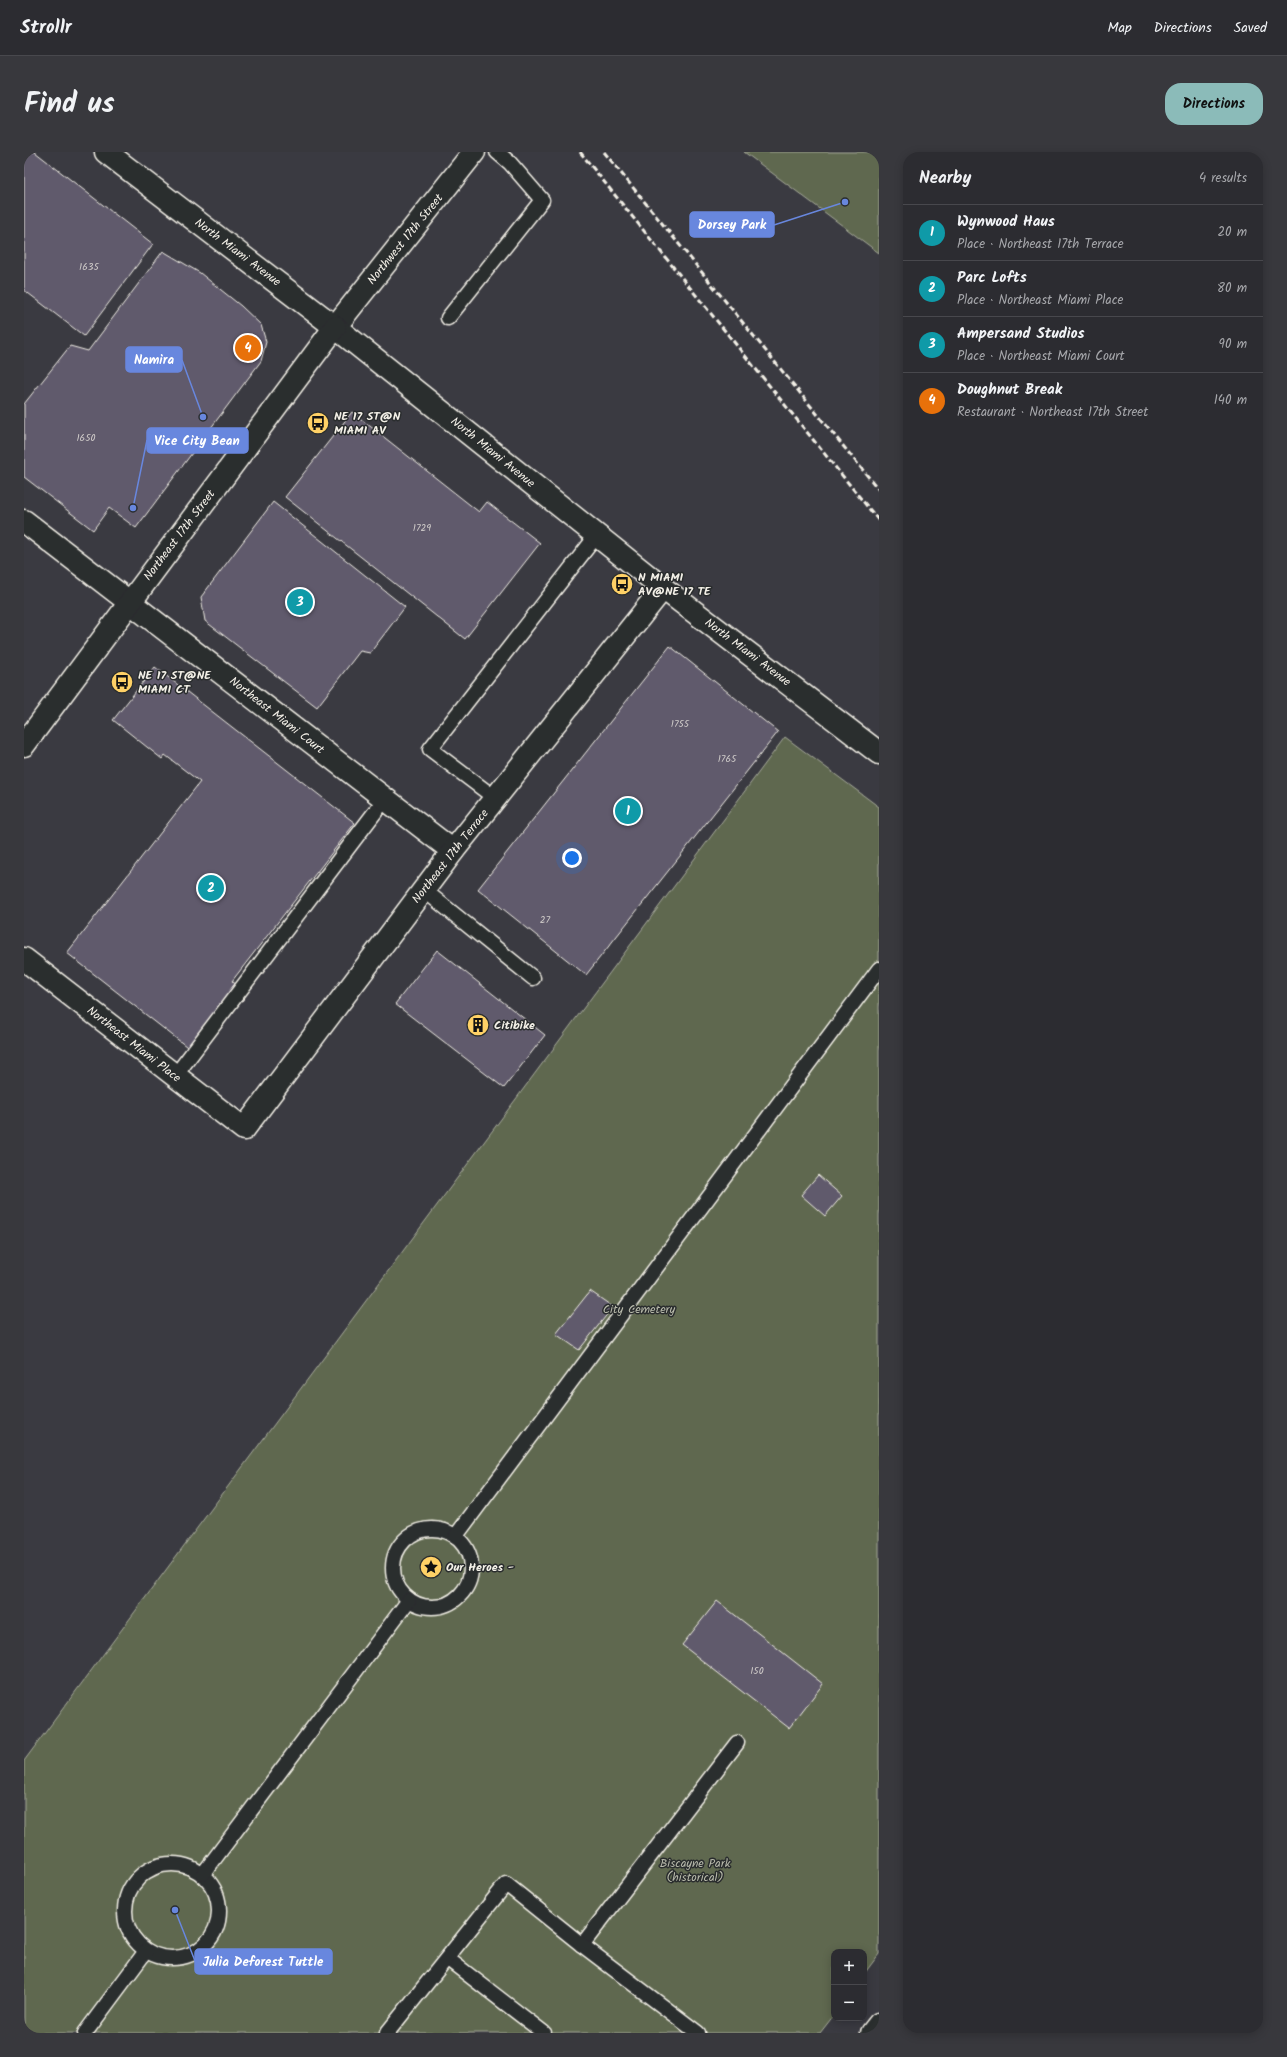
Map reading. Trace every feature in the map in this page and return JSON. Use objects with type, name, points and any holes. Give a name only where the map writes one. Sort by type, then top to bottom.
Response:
[{"type":"street","name":"North Miami Avenue","points":[[106,152],[335,327],[663,588],[879,753]]},
{"type":"street","name":"Northwest 17th Street","points":[[335,327],[474,152]]},
{"type":"street","name":"Northeast 17th Street","points":[[24,745],[129,601],[335,327]]},
{"type":"street","name":"Northeast Miami Court","points":[[24,521],[453,851]]},
{"type":"street","name":"Northeast 17th Terrace","points":[[244,1129],[453,851],[663,588]]},
{"type":"street","name":"Northeast Miami Place","points":[[24,959],[244,1129]]},
{"type":"street","points":[[872,2033],[879,2024]]},
{"type":"lane","points":[[448,318],[542,200],[510,164],[497,152]]},
{"type":"lane","points":[[495,798],[430,749],[597,535]]},
{"type":"lane","points":[[175,1076],[385,799]]},
{"type":"lane","points":[[424,890],[534,978]]},
{"type":"lane","points":[[455,1537],[879,969]]},
{"type":"lane","points":[[430,1530],[443,1531],[455,1537],[464,1546],[472,1568],[469,1581],[464,1591],[455,1600],[444,1606],[432,1608],[420,1606],[409,1600],[399,1590],[394,1578],[393,1564],[397,1551],[417,1532],[430,1530]]},
{"type":"lane","points":[[203,1874],[409,1600]]},
{"type":"lane","points":[[582,1945],[737,1743]]},
{"type":"lane","points":[[175,1863],[190,1867],[203,1874],[214,1887],[219,1902],[220,1917],[215,1933],[205,1946],[192,1954],[177,1959],[161,1957],[146,1951],[135,1941],[127,1927],[125,1912],[127,1897],[134,1883],[145,1872],[160,1865],[175,1863]]},
{"type":"lane","points":[[387,2033],[448,1959],[506,1884],[582,1945],[698,2033]]},
{"type":"lane","points":[[85,2033],[146,1951]]},
{"type":"lane","points":[[448,1959],[544,2033]]},
{"type":"green space","points":[[744,152],[879,152],[879,253]]},
{"type":"green space","name":"City Cemetery","points":[[785,737],[879,807],[879,1954],[867,1970],[867,1949],[831,1949],[831,2019],[820,2033],[24,2033],[24,1761]]},
{"type":"building","points":[[24,152],[35,152],[153,244],[84,336],[24,290]]},
{"type":"building","points":[[163,251],[200,273],[241,306],[261,325],[266,342],[261,361],[136,528],[109,508],[93,530],[24,477],[24,404],[70,346],[88,351]]},
{"type":"building","points":[[352,412],[479,512],[487,502],[540,543],[465,639],[285,497]]},
{"type":"building","points":[[273,502],[405,607],[370,653],[360,651],[317,707],[205,621],[201,597]]},
{"type":"building","points":[[670,646],[778,732],[586,975],[478,889]]},
{"type":"building","points":[[155,667],[355,823],[232,981],[239,987],[191,1050],[67,953],[200,782],[165,755],[162,759],[113,720]]},
{"type":"building","name":"Citibike","points":[[437,950],[545,1035],[504,1088],[395,1004]]},
{"type":"building","points":[[818,1175],[842,1196],[825,1216],[801,1195]]},
{"type":"building","points":[[590,1291],[613,1307],[579,1350],[556,1334]]},
{"type":"building","points":[[717,1601],[823,1684],[789,1728],[682,1645]]},
{"type":"railway","points":[[580,152],[879,521]]},
{"type":"railway","points":[[604,152],[879,490]]},
{"type":"place","name":"Dorsey Park","points":[[845,202]]},
{"type":"place","name":"Doughnut Break","points":[[248,348]]},
{"type":"place","name":"Namira","points":[[203,417]]},
{"type":"place","name":"NE 17 ST@N MIAMI AV","points":[[318,423]]},
{"type":"place","name":"Vice City Bean","points":[[133,508]]},
{"type":"place","name":"N MIAMI AV@NE 17 TE","points":[[622,584]]},
{"type":"place","name":"Ampersand Studios","points":[[300,602]]},
{"type":"place","name":"NE 17 ST@NE MIAMI CT","points":[[122,682]]},
{"type":"place","name":"Wynwood Haus","points":[[628,811]]},
{"type":"place","name":"Parc Lofts","points":[[211,888]]},
{"type":"place","name":"Citibike","points":[[478,1025]]},
{"type":"place","name":"Our Heroes -","points":[[431,1567]]},
{"type":"place","name":"Julia Deforest Tuttle","points":[[175,1910]]},
{"type":"park label","name":"Biscayne Park (historical)","points":[[695,1870]]}]
